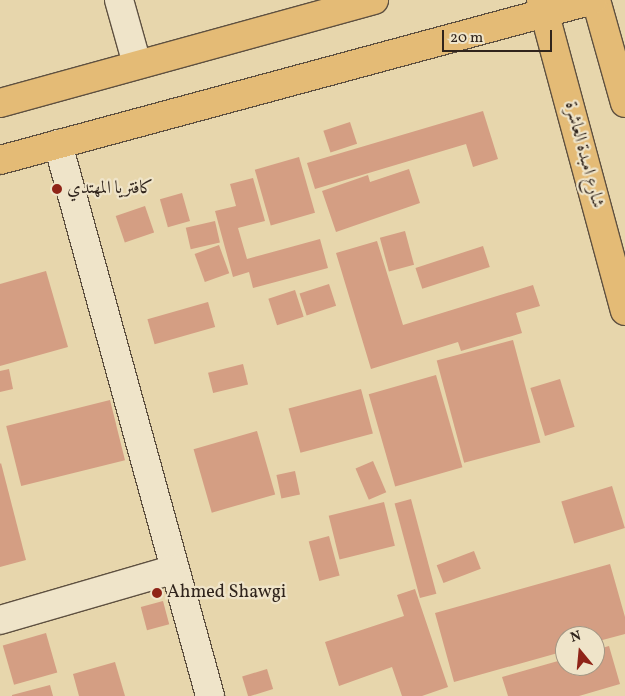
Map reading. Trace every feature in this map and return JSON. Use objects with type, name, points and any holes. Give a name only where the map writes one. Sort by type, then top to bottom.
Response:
[{"type":"main road","points":[[0,103],[374,0]]},
{"type":"main road","points":[[0,160],[543,7],[595,0],[625,103]]},
{"type":"main road","name":"شارع امبدة العاشرة","points":[[543,7],[625,311]]},
{"type":"street","points":[[119,0],[137,64]]},
{"type":"street","points":[[58,144],[210,696]]},
{"type":"street","points":[[0,620],[175,569]]},
{"type":"building","points":[[483,111],[498,159],[473,167],[466,144],[315,189],[307,163]]},
{"type":"building","points":[[350,122],[357,144],[330,153],[323,131]]},
{"type":"building","points":[[299,157],[315,213],[271,225],[255,170]]},
{"type":"building","points":[[409,169],[420,203],[336,232],[322,191],[368,175],[370,182]]},
{"type":"building","points":[[253,178],[265,221],[238,228],[247,259],[320,239],[328,268],[253,288],[249,272],[233,277],[215,211],[236,206],[230,184]]},
{"type":"building","points":[[182,193],[190,221],[168,227],[160,199]]},
{"type":"building","points":[[145,206],[154,232],[125,243],[116,216]]},
{"type":"building","points":[[215,221],[220,242],[191,249],[186,228]]},
{"type":"building","points":[[405,231],[414,265],[389,272],[380,238]]},
{"type":"building","points":[[377,241],[403,325],[533,285],[540,306],[516,313],[522,333],[461,351],[458,342],[371,369],[336,253]]},
{"type":"building","points":[[219,245],[229,273],[205,282],[195,254]]},
{"type":"building","points":[[483,246],[490,267],[422,289],[415,268]]},
{"type":"building","points":[[46,271],[68,347],[0,366],[0,284]]},
{"type":"building","points":[[329,284],[336,306],[307,315],[300,294]]},
{"type":"building","points":[[295,290],[304,317],[277,325],[268,299]]},
{"type":"building","points":[[208,302],[215,327],[155,344],[147,319]]},
{"type":"building","points":[[513,340],[540,442],[464,463],[437,360]]},
{"type":"building","points":[[243,364],[248,384],[213,393],[208,373]]},
{"type":"building","points":[[9,369],[13,389],[0,392],[0,371]]},
{"type":"building","points":[[436,375],[462,467],[395,487],[369,394]]},
{"type":"building","points":[[560,379],[575,427],[545,436],[530,388]]},
{"type":"building","points":[[361,389],[373,433],[300,453],[289,408]]},
{"type":"building","points":[[110,400],[125,460],[21,486],[6,426]]},
{"type":"building","points":[[257,431],[275,494],[212,513],[194,449]]},
{"type":"building","points":[[373,461],[386,492],[369,500],[356,468]]},
{"type":"building","points":[[0,464],[26,560],[0,567]]},
{"type":"building","points":[[295,471],[300,494],[281,498],[276,475]]},
{"type":"building","points":[[612,486],[625,528],[574,544],[561,501]]},
{"type":"building","points":[[411,499],[436,594],[420,598],[395,503]]},
{"type":"building","points":[[384,502],[395,546],[340,559],[329,516]]},
{"type":"building","points":[[329,536],[340,576],[319,581],[309,541]]},
{"type":"building","points":[[474,551],[481,569],[443,583],[437,565]]},
{"type":"building","points":[[610,564],[625,617],[625,634],[605,639],[605,626],[555,626],[555,654],[454,682],[435,613]]},
{"type":"building","points":[[415,589],[448,687],[422,696],[402,696],[392,667],[339,686],[325,642],[404,616],[397,595]]},
{"type":"building","points":[[163,601],[169,624],[147,630],[141,607]]},
{"type":"building","points":[[46,633],[57,672],[14,685],[3,645]]},
{"type":"building","points":[[609,646],[620,684],[579,696],[508,696],[502,677],[555,662],[555,676],[605,676],[605,647]]},
{"type":"building","points":[[115,662],[125,696],[79,696],[73,674]]},
{"type":"building","points":[[267,669],[273,689],[248,696],[242,677]]},
{"type":"building","points":[[50,685],[53,696],[12,696],[12,695]]},
{"type":"place","name":"كافتريا المهتدي","points":[[57,189]]},
{"type":"place","name":"Ahmed Shawgi","points":[[157,593]]}]
